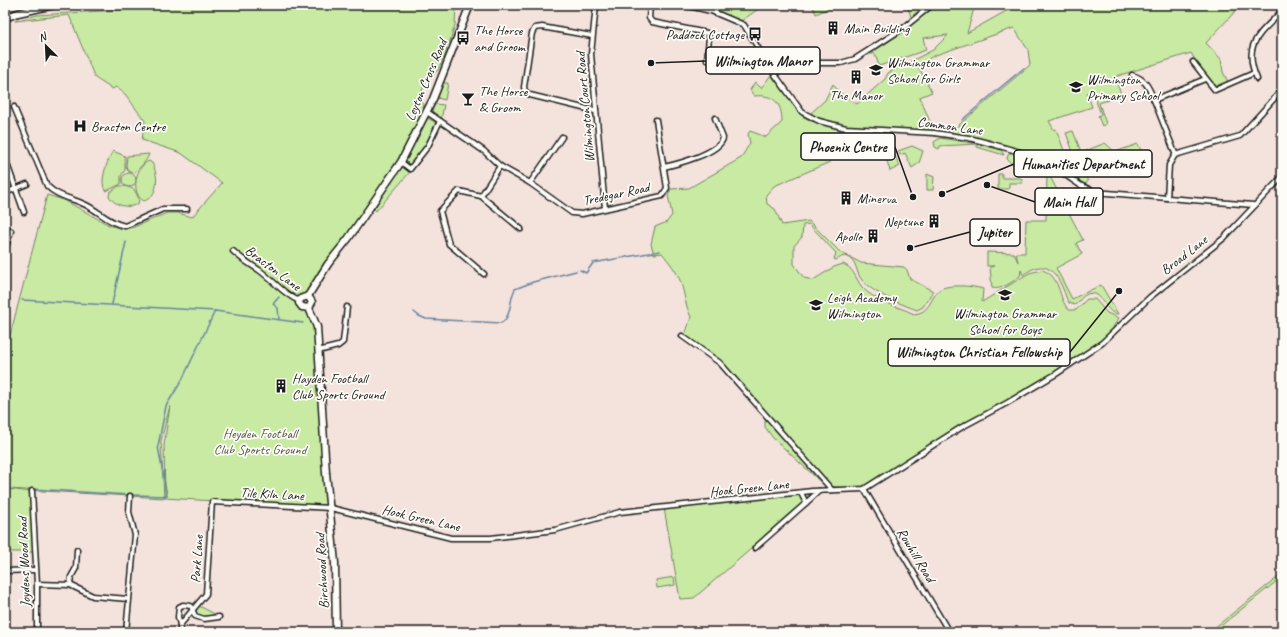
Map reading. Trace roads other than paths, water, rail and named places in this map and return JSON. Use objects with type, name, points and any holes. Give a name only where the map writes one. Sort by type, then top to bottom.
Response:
[{"type":"street","points":[[5,18],[18,13],[54,5]]},
{"type":"street","name":"Leyton Cross Road","points":[[299,301],[302,297],[308,296],[328,264],[348,240],[401,162],[427,112],[470,5]]},
{"type":"street","name":"Wilmington Court Road","points":[[596,5],[591,54],[605,208]]},
{"type":"street","points":[[650,5],[649,18],[652,22],[707,33],[710,37],[707,60]]},
{"type":"street","name":"Common Lane","points":[[684,5],[711,11],[744,25],[771,70],[802,112],[819,122],[846,128],[923,132],[969,138],[1041,158],[1089,190],[1253,205]]},
{"type":"street","points":[[771,70],[793,63],[841,63],[865,54],[932,5]]},
{"type":"street","points":[[1257,79],[1250,59],[1251,47],[1260,34],[1282,11]]},
{"type":"street","points":[[592,36],[542,26],[534,28],[524,86],[525,91],[530,96],[596,111]]},
{"type":"street","points":[[1192,62],[1215,90],[1254,73]]},
{"type":"street","points":[[1132,75],[1140,78],[1147,84],[1175,153]]},
{"type":"street","points":[[1154,100],[1205,79]]},
{"type":"street","points":[[1167,198],[1170,165],[1175,155],[1240,136],[1282,90]]},
{"type":"street","points":[[14,107],[47,186],[55,194],[86,205],[111,222],[125,226],[163,209],[187,209]]},
{"type":"street","name":"Tredegar Road","points":[[427,112],[484,151],[500,166],[530,183],[572,213],[582,214],[662,196],[667,188],[656,120]]},
{"type":"street","points":[[664,167],[685,162],[720,145],[723,138],[715,118]]},
{"type":"street","name":"Leyton Cross Road","points":[[401,162],[410,169],[428,146],[440,121]]},
{"type":"street","points":[[530,183],[562,136]]},
{"type":"street","points":[[7,164],[24,212]]},
{"type":"street","points":[[481,196],[500,166]]},
{"type":"street","name":"Broad Lane","points":[[864,489],[962,427],[1056,374],[1102,343],[1125,320],[1172,278],[1224,238],[1253,205],[1282,177]]},
{"type":"street","points":[[5,192],[27,184]]},
{"type":"street","points":[[484,274],[449,244],[440,211],[458,191],[481,196],[521,230]]},
{"type":"street","points":[[5,228],[10,231],[5,250]]},
{"type":"street","name":"Bracton Lane","points":[[233,252],[242,260],[259,270],[285,293],[299,301]]},
{"type":"street","points":[[308,296],[312,302],[309,308],[317,327],[326,473],[331,508]]},
{"type":"street","points":[[299,301],[302,307],[309,308]]},
{"type":"street","points":[[318,351],[338,346],[343,342],[347,307]]},
{"type":"street","points":[[682,336],[720,363],[832,490]]},
{"type":"street","name":"Hook Green Lane","points":[[331,508],[451,538],[491,538],[555,530],[620,512],[819,491],[864,489]]},
{"type":"street","name":"Rowhill Road","points":[[864,489],[949,632]]},
{"type":"street","name":"Joydens Wood Road","points":[[32,491],[35,570],[37,584],[37,632]]},
{"type":"street","points":[[755,548],[819,491]]},
{"type":"street","points":[[801,493],[806,503]]},
{"type":"street","points":[[126,632],[135,535],[129,512],[130,496]]},
{"type":"street","name":"Tile Kiln Lane","points":[[212,502],[331,508]]},
{"type":"street","name":"Park Lane","points":[[180,625],[206,594],[212,502]]},
{"type":"street","name":"Birchwood Road","points":[[331,508],[336,581],[336,632]]},
{"type":"street","points":[[70,585],[71,577],[76,568],[77,550]]},
{"type":"street","points":[[5,571],[35,570]]},
{"type":"street","points":[[37,584],[70,585],[92,596],[128,598]]},
{"type":"street","points":[[180,632],[178,617],[179,606],[191,606],[194,610],[195,616],[204,619],[219,617]]},
{"type":"waterway","points":[[995,92],[1024,68]]},
{"type":"waterway","points":[[962,120],[994,93]]},
{"type":"waterway","points":[[112,304],[126,242]]},
{"type":"waterway","points":[[580,270],[586,273],[593,263],[660,251]]},
{"type":"waterway","points":[[414,312],[426,319],[501,323],[505,320],[509,313],[515,289],[533,282],[576,271]]},
{"type":"waterway","points":[[279,297],[273,304],[278,308],[279,319]]},
{"type":"waterway","points":[[22,300],[215,311]]},
{"type":"waterway","points":[[133,495],[167,496],[158,446],[166,406],[182,380],[215,311],[303,323]]},
{"type":"waterway","points":[[33,489],[129,495]]},
{"type":"place","name":"Main Building","points":[[833,28]]},
{"type":"place","name":"Paddock Cottage","points":[[755,34]]},
{"type":"place","name":"The Horse and Groom","points":[[463,38]]},
{"type":"place","name":"Wilmington Manor","points":[[651,63]]},
{"type":"place","name":"Wilmington Grammar School for Girls","points":[[876,70]]},
{"type":"place","name":"The Manor","points":[[856,77]]},
{"type":"place","name":"Wilmington Primary School","points":[[1076,87]]},
{"type":"place","name":"The Horse & Groom","points":[[468,99]]},
{"type":"place","name":"Bracton Centre","points":[[80,126]]},
{"type":"place","name":"Main Hall","points":[[987,185]]},
{"type":"place","name":"Humanities Department","points":[[942,194]]},
{"type":"place","name":"Phoenix Centre","points":[[913,197]]},
{"type":"place","name":"Minerva","points":[[846,198]]},
{"type":"place","name":"Neptune","points":[[934,221]]},
{"type":"place","name":"Apollo","points":[[873,236]]},
{"type":"place","name":"Jupiter","points":[[910,248]]},
{"type":"place","name":"Wilmington Christian Fellowship","points":[[1119,291]]},
{"type":"place","name":"Wilmington Grammar School for Boys","points":[[1005,295]]},
{"type":"place","name":"Leigh Academy Wilmington","points":[[816,305]]},
{"type":"place","name":"Hayden Football Club Sports Ground","points":[[281,386]]},
{"type":"park label","name":"Heyden Football Club Sports Ground","points":[[260,442]]}]
